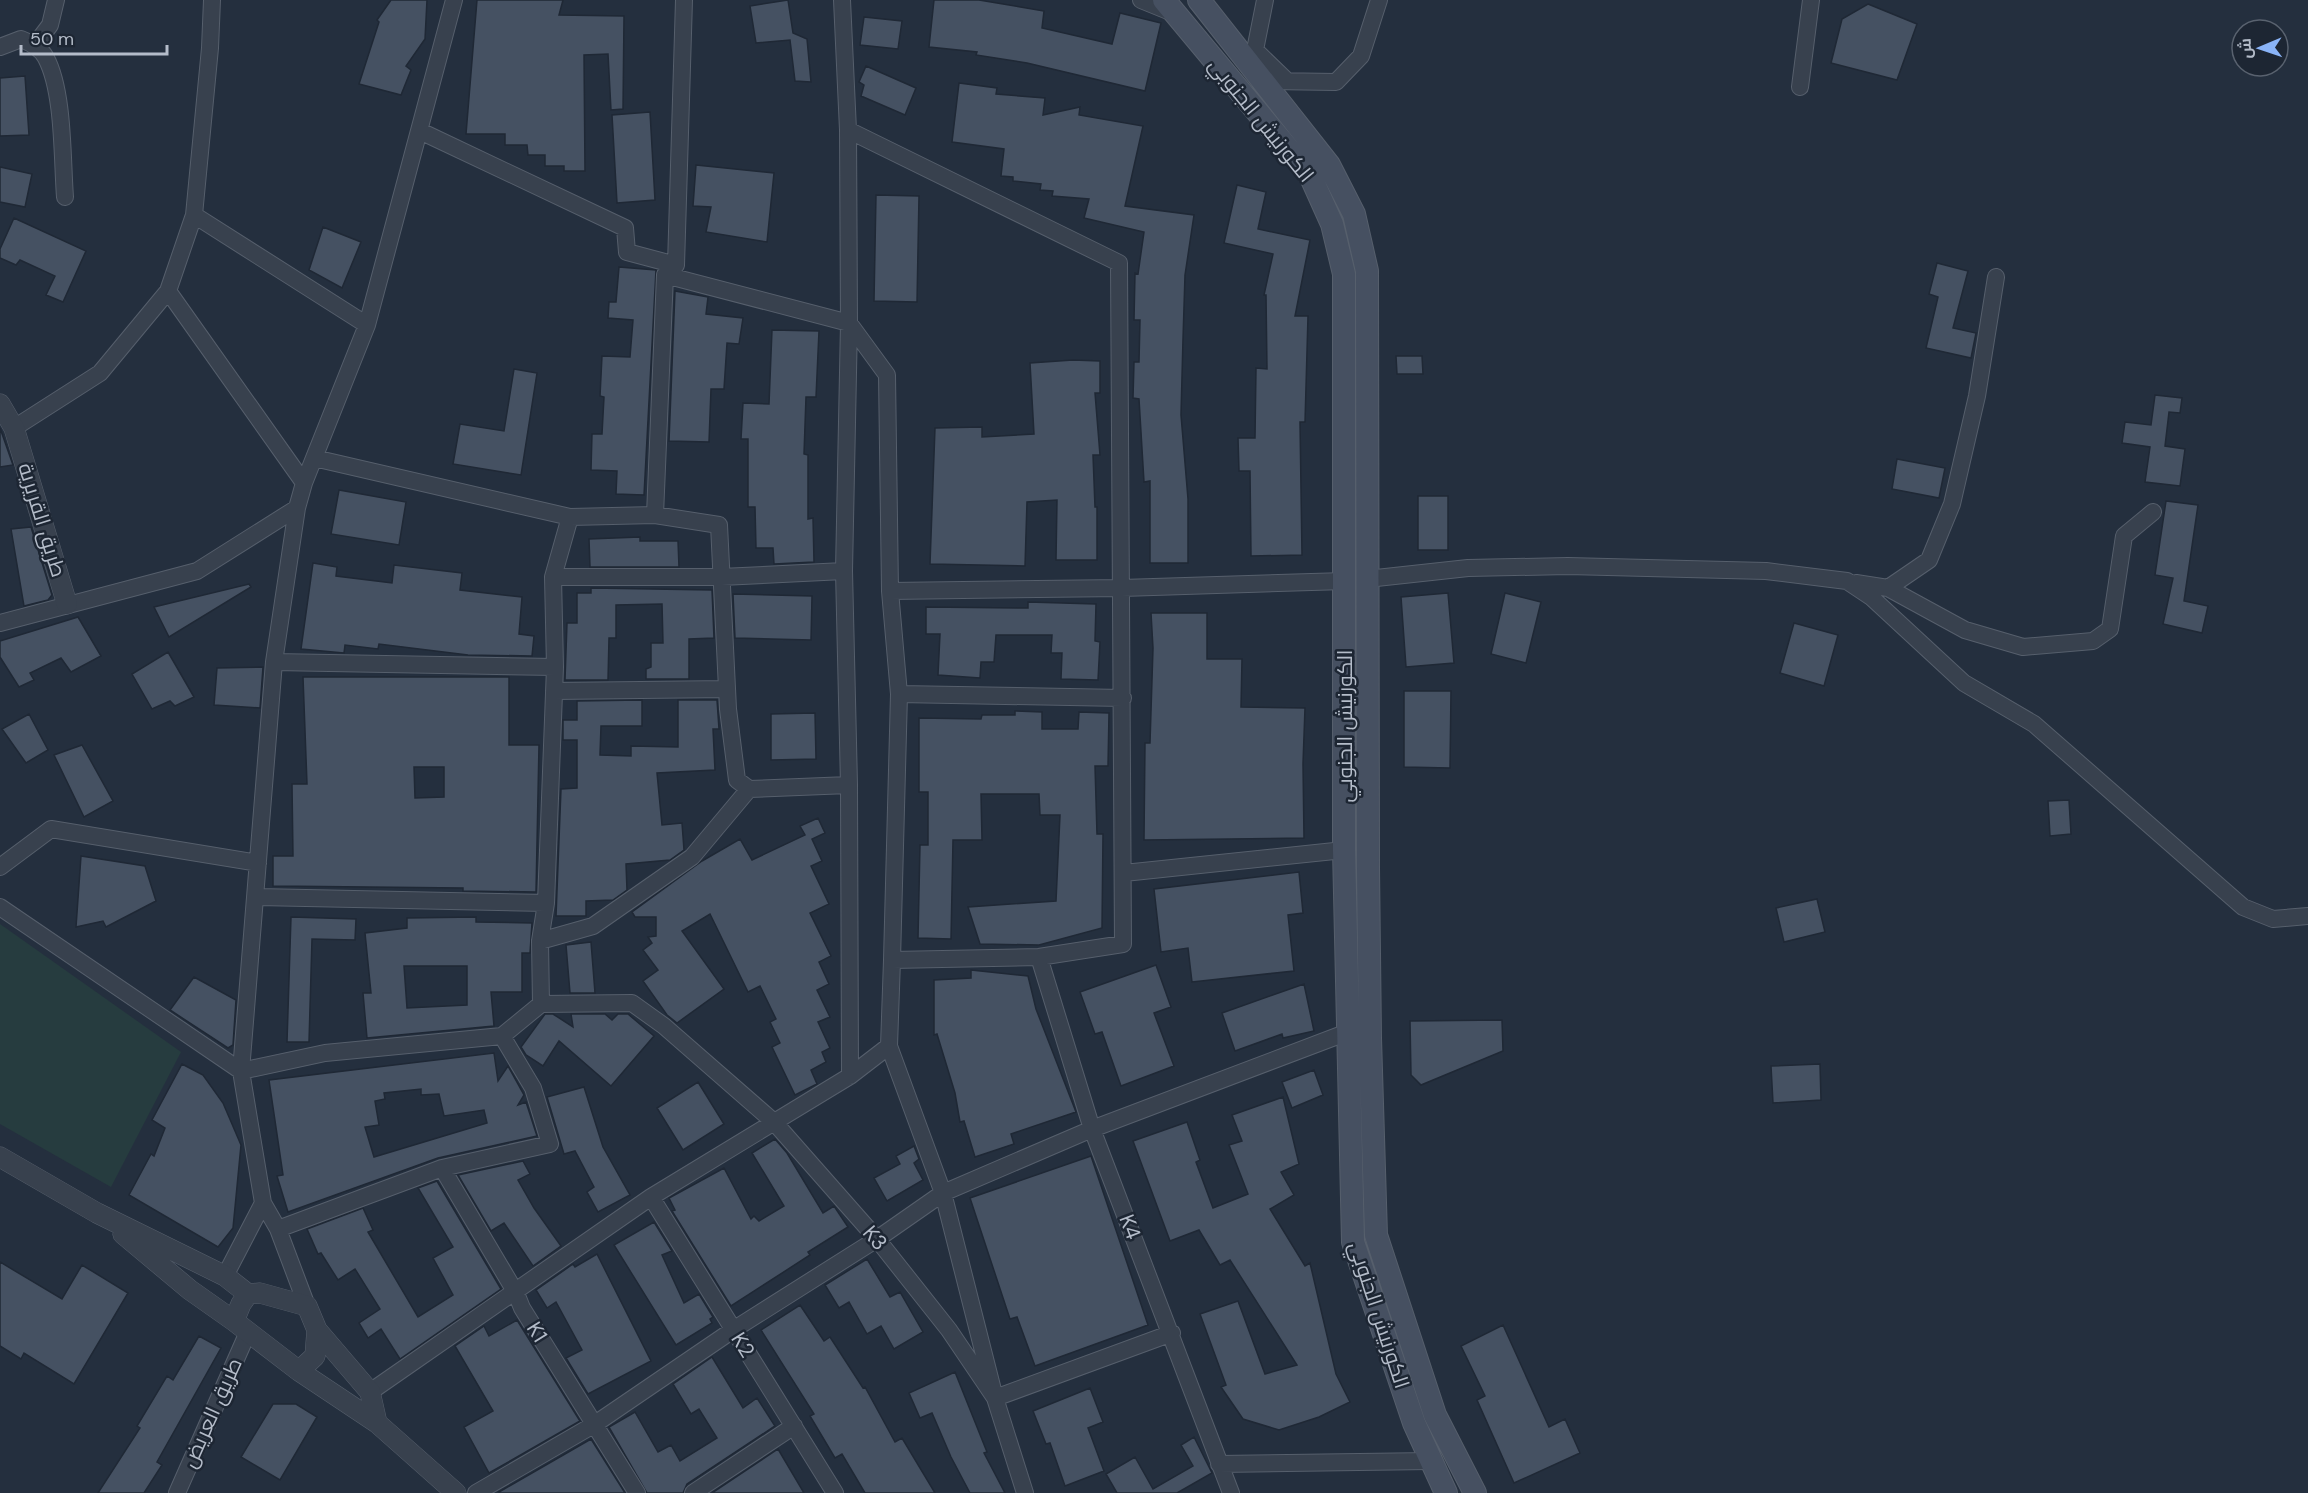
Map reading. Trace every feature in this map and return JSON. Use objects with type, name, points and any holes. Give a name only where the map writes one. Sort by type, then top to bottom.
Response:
[{"type":"main road","name":"الكورنيش الجنوبي","points":[[1199,0],[1329,165],[1354,214],[1367,271],[1344,850],[1353,1242],[1430,1461],[1446,1493]]},
{"type":"main road","name":"الكورنيش الجنوبي","points":[[1170,7],[1310,176],[1332,224],[1344,274],[1356,580],[1376,1235],[1435,1415],[1475,1493]]},
{"type":"street","points":[[34,45],[50,26],[56,0]]},
{"type":"street","points":[[14,428],[100,373],[168,291],[194,215],[210,48],[212,0]]},
{"type":"street","points":[[376,1423],[370,1392],[317,1330],[278,1229],[263,1203],[241,1071],[258,897],[258,863],[274,662],[297,508],[303,483],[367,325],[454,0]]},
{"type":"street","points":[[655,514],[684,0]]},
{"type":"street","points":[[842,0],[848,130],[849,323],[844,571],[849,785],[850,1076]]},
{"type":"street","points":[[1141,0],[1170,7]]},
{"type":"street","points":[[1265,0],[1255,50],[1286,80]]},
{"type":"street","points":[[1262,81],[1336,82],[1361,56],[1379,0]]},
{"type":"street","points":[[1800,87],[1811,0]]},
{"type":"street","points":[[0,47],[21,39],[34,45],[45,56],[56,82],[65,197]]},
{"type":"street","points":[[848,130],[1119,262],[1123,944],[1039,957],[892,960]]},
{"type":"street","points":[[420,131],[625,228],[627,252],[670,270],[849,323],[887,375],[890,591],[899,694],[889,1046],[943,1193],[995,1398],[1172,1333]]},
{"type":"street","points":[[194,215],[367,325]]},
{"type":"street","points":[[1887,588],[1929,560],[1952,504],[1977,396],[1996,277]]},
{"type":"street","points":[[168,291],[303,483]]},
{"type":"street","name":"طريق القريرية","points":[[0,404],[14,428],[67,604]]},
{"type":"street","points":[[314,458],[570,517],[655,514],[719,525],[727,689],[737,780],[749,789],[849,785]]},
{"type":"street","points":[[0,623],[197,571],[297,508]]},
{"type":"street","points":[[890,591],[1122,588],[1356,580],[1468,568],[1568,566],[1766,571],[1887,588],[1965,630],[2023,647],[2093,641],[2110,628],[2124,536],[2153,512]]},
{"type":"street","points":[[0,907],[241,1071],[325,1053],[502,1036],[541,1004],[540,941],[546,903],[555,667],[553,577],[570,517]]},
{"type":"street","points":[[553,577],[721,577],[844,571]]},
{"type":"street","points":[[1847,581],[1871,597],[1964,683],[2034,724],[2243,907],[2273,919],[2308,916]]},
{"type":"street","points":[[274,662],[555,667]]},
{"type":"street","points":[[554,691],[727,689]]},
{"type":"street","points":[[899,694],[1123,698]]},
{"type":"street","points":[[540,941],[593,926],[692,857],[749,789]]},
{"type":"street","points":[[0,867],[51,829],[258,863]]},
{"type":"street","points":[[1124,873],[1344,850]]},
{"type":"street","points":[[258,897],[546,903]]},
{"type":"street","name":"K4","points":[[1039,957],[1092,1129],[1172,1333],[1231,1493]]},
{"type":"street","name":"K3","points":[[541,1004],[632,1003],[664,1026],[774,1122],[877,1239],[949,1330],[995,1398],[1025,1493]]},
{"type":"street","points":[[476,1493],[595,1424],[733,1330],[877,1239],[943,1193],[1092,1129],[1348,1032]]},
{"type":"street","points":[[278,1229],[442,1168],[550,1144],[533,1088],[502,1036]]},
{"type":"street","points":[[370,1392],[516,1293],[651,1197],[850,1076],[889,1046]]},
{"type":"street","points":[[0,1157],[98,1213],[225,1276],[248,1294],[260,1293],[307,1306]]},
{"type":"street","name":"K1","points":[[442,1168],[516,1293],[522,1308],[637,1493]]},
{"type":"street","name":"K2","points":[[651,1197],[835,1493]]},
{"type":"street","points":[[225,1276],[263,1203]]},
{"type":"street","points":[[98,1213],[190,1290],[299,1371],[376,1423],[456,1493]]},
{"type":"street","points":[[241,1327],[241,1304],[248,1294]]},
{"type":"street","name":"طريق العريض","points":[[177,1493],[241,1327]]},
{"type":"street","points":[[299,1371],[315,1356],[317,1330]]},
{"type":"street","points":[[693,1493],[794,1426]]},
{"type":"street","points":[[1219,1464],[1430,1461]]},
{"type":"green space","points":[[0,924],[181,1052],[111,1187],[0,1124]]},
{"type":"building","points":[[391,0],[427,0],[425,39],[406,66],[411,70],[401,95],[359,84],[379,22],[377,20]]},
{"type":"building","points":[[477,0],[563,0],[559,15],[624,16],[623,109],[611,110],[608,54],[584,55],[585,171],[564,171],[564,166],[545,166],[545,155],[528,155],[527,145],[505,145],[505,134],[466,134]]},
{"type":"building","points":[[788,0],[793,33],[807,39],[811,82],[795,81],[790,40],[756,43],[750,6]]},
{"type":"building","points":[[934,0],[979,0],[1044,11],[1042,28],[1112,44],[1120,13],[1161,23],[1145,91],[1027,63],[976,55],[977,52],[929,47]]},
{"type":"building","points":[[1868,4],[1917,24],[1897,80],[1831,63],[1842,19]]},
{"type":"building","points":[[864,17],[902,21],[898,49],[860,45]]},
{"type":"building","points":[[866,66],[916,88],[905,115],[861,96],[864,85],[859,82]]},
{"type":"building","points":[[25,76],[29,135],[0,136],[0,78]]},
{"type":"building","points":[[959,83],[997,88],[996,94],[1045,98],[1043,115],[1080,107],[1079,115],[1143,126],[1125,206],[1194,215],[1185,275],[1181,415],[1188,499],[1188,563],[1150,563],[1150,481],[1144,482],[1139,399],[1133,398],[1134,362],[1139,362],[1140,320],[1134,320],[1135,273],[1138,274],[1144,232],[1084,218],[1089,199],[1052,196],[1053,191],[1040,190],[1041,184],[1013,181],[1013,177],[1001,176],[1004,149],[952,142]]},
{"type":"building","points":[[650,112],[655,200],[617,203],[612,115]]},
{"type":"building","points":[[696,165],[774,173],[767,242],[706,232],[711,207],[693,206]]},
{"type":"building","points":[[0,167],[32,174],[25,207],[0,202]]},
{"type":"building","points":[[1237,185],[1266,192],[1258,229],[1310,240],[1295,316],[1308,316],[1305,422],[1300,422],[1302,555],[1251,556],[1250,471],[1239,471],[1238,438],[1255,438],[1256,368],[1267,369],[1266,295],[1264,295],[1273,254],[1224,243]]},
{"type":"building","points":[[876,195],[919,196],[917,302],[874,301]]},
{"type":"building","points":[[14,218],[86,251],[63,302],[46,295],[55,276],[20,260],[16,265],[0,258],[0,249]]},
{"type":"building","points":[[323,227],[361,242],[342,288],[309,270]]},
{"type":"building","points":[[1937,263],[1968,271],[1953,328],[1976,333],[1971,358],[1926,348],[1938,297],[1929,294]]},
{"type":"building","points":[[619,267],[656,270],[644,495],[616,494],[617,471],[591,470],[592,434],[602,434],[604,397],[600,396],[602,356],[630,357],[633,320],[608,318],[609,302],[616,302]]},
{"type":"building","points":[[675,291],[708,297],[706,314],[743,318],[739,344],[727,343],[724,389],[711,389],[709,442],[669,441]]},
{"type":"building","points":[[772,330],[819,331],[816,397],[806,397],[804,454],[808,455],[808,519],[813,518],[814,562],[774,564],[773,548],[756,548],[755,507],[748,507],[748,439],[741,439],[743,403],[769,404]]},
{"type":"building","points":[[1396,356],[1422,356],[1423,374],[1397,374]]},
{"type":"building","points":[[1100,361],[1100,393],[1095,393],[1100,455],[1093,455],[1095,507],[1097,507],[1097,560],[1056,560],[1057,500],[1027,502],[1025,566],[930,564],[935,428],[982,427],[982,437],[1034,434],[1030,363]]},
{"type":"building","points":[[514,369],[537,373],[521,475],[453,464],[460,424],[504,431]]},
{"type":"building","points":[[2155,395],[2182,398],[2180,413],[2169,412],[2165,446],[2185,449],[2180,486],[2145,482],[2150,447],[2122,443],[2125,422],[2151,425]]},
{"type":"building","points":[[0,428],[13,465],[0,467]]},
{"type":"building","points":[[1897,459],[1945,468],[1939,498],[1892,489]]},
{"type":"building","points":[[339,490],[406,502],[399,545],[331,534]]},
{"type":"building","points":[[1418,496],[1448,496],[1448,550],[1418,550]]},
{"type":"building","points":[[2166,501],[2198,505],[2184,601],[2208,606],[2202,633],[2163,624],[2173,578],[2155,575]]},
{"type":"building","points":[[31,527],[52,595],[48,600],[24,606],[11,529]]},
{"type":"building","points":[[640,537],[640,541],[678,541],[679,567],[590,567],[589,539]]},
{"type":"building","points":[[313,563],[337,567],[336,576],[392,583],[394,565],[462,573],[460,590],[522,597],[519,634],[534,636],[532,656],[468,655],[379,644],[378,649],[345,645],[344,653],[301,649]]},
{"type":"building","points":[[249,584],[251,587],[169,637],[154,607]]},
{"type":"building","points":[[591,588],[712,590],[714,638],[689,639],[689,679],[646,679],[646,669],[651,667],[651,643],[663,643],[662,604],[616,605],[616,638],[609,638],[608,680],[565,680],[567,623],[577,623],[577,593],[591,593]]},
{"type":"building","points":[[1448,593],[1454,663],[1406,667],[1401,597]]},
{"type":"building","points":[[1505,593],[1541,602],[1526,663],[1491,654]]},
{"type":"building","points":[[733,594],[812,596],[811,640],[735,638]]},
{"type":"building","points":[[1028,602],[1096,604],[1095,641],[1100,642],[1098,680],[1061,679],[1062,653],[1051,653],[1052,635],[996,635],[994,662],[981,662],[980,678],[938,675],[940,634],[926,634],[926,607],[1028,608]]},
{"type":"building","points":[[1151,613],[1207,613],[1207,659],[1242,659],[1241,707],[1305,708],[1304,838],[1144,840],[1145,743],[1150,743],[1153,648]]},
{"type":"building","points":[[78,617],[101,656],[71,672],[61,658],[30,673],[34,680],[19,687],[0,657],[0,641]]},
{"type":"building","points":[[1794,623],[1838,635],[1824,686],[1780,673]]},
{"type":"building","points":[[168,652],[194,697],[175,706],[170,701],[152,709],[132,674]]},
{"type":"building","points":[[263,667],[260,708],[214,705],[217,668]]},
{"type":"building","points":[[303,677],[509,677],[509,745],[539,745],[536,892],[463,891],[463,888],[273,886],[273,856],[293,856],[292,784],[307,784]],"holes":[[[414,767],[444,767],[444,797],[415,798]]]},
{"type":"building","points":[[1404,691],[1451,691],[1450,768],[1404,767]]},
{"type":"building","points":[[642,700],[642,726],[601,726],[600,755],[631,756],[631,746],[678,747],[678,700],[717,700],[719,729],[713,729],[715,770],[657,773],[662,825],[682,823],[684,850],[670,860],[626,864],[627,890],[613,900],[586,901],[586,916],[556,916],[561,789],[577,788],[577,740],[563,740],[563,720],[577,720],[577,701]]},
{"type":"building","points":[[1015,711],[1042,712],[1042,729],[1078,729],[1079,712],[1109,713],[1108,766],[1095,766],[1097,834],[1103,834],[1102,928],[1039,945],[980,944],[968,907],[1056,901],[1060,815],[1040,815],[1039,794],[981,794],[982,840],[953,840],[951,939],[918,938],[920,845],[928,845],[928,792],[919,792],[919,718],[981,719],[982,715],[1015,715]]},
{"type":"building","points":[[815,713],[816,759],[771,760],[771,714]]},
{"type":"building","points":[[29,714],[48,750],[26,763],[2,729]]},
{"type":"building","points":[[82,745],[113,801],[84,817],[54,755]]},
{"type":"building","points":[[2069,800],[2071,834],[2050,836],[2048,801]]},
{"type":"building","points":[[818,818],[825,833],[812,839],[822,861],[811,866],[829,904],[810,913],[831,956],[819,962],[829,984],[817,990],[830,1017],[818,1022],[830,1048],[822,1052],[826,1062],[811,1070],[817,1084],[795,1095],[772,1047],[780,1043],[770,1022],[776,1019],[760,986],[748,992],[710,914],[682,931],[724,989],[677,1023],[667,1015],[643,981],[658,970],[643,950],[652,943],[648,937],[656,936],[656,917],[635,917],[632,912],[702,861],[740,839],[752,860],[805,835],[800,826]]},
{"type":"building","points":[[81,856],[145,866],[156,901],[106,927],[103,921],[76,927]]},
{"type":"building","points":[[1299,872],[1303,913],[1288,915],[1294,971],[1192,982],[1188,948],[1161,952],[1154,889]]},
{"type":"building","points":[[1817,899],[1825,932],[1784,942],[1776,908]]},
{"type":"building","points":[[291,917],[356,919],[355,940],[312,939],[309,1042],[287,1042]]},
{"type":"building","points":[[476,917],[476,922],[532,923],[530,953],[522,953],[522,992],[491,992],[494,1026],[367,1038],[363,993],[371,993],[365,933],[407,928],[407,918]],"holes":[[[404,966],[467,966],[467,1005],[407,1008]]]},
{"type":"building","points":[[591,942],[595,993],[570,993],[566,945]]},
{"type":"building","points":[[1156,965],[1171,1007],[1154,1013],[1174,1066],[1121,1086],[1102,1032],[1095,1034],[1080,992]]},
{"type":"building","points":[[971,970],[1028,976],[1036,1009],[1076,1112],[1011,1134],[1014,1144],[975,1157],[964,1121],[960,1122],[955,1093],[937,1034],[934,1035],[934,980],[971,978]]},
{"type":"building","points":[[194,977],[236,1000],[233,1045],[228,1048],[170,1010]]},
{"type":"building","points":[[1304,984],[1314,1031],[1283,1038],[1282,1034],[1235,1051],[1222,1013]]},
{"type":"building","points":[[545,1014],[553,1014],[573,1027],[571,1014],[605,1014],[612,1020],[618,1014],[628,1014],[654,1036],[611,1086],[559,1041],[543,1066],[526,1055],[521,1047]]},
{"type":"building","points":[[1502,1020],[1503,1051],[1421,1085],[1411,1075],[1410,1021]]},
{"type":"building","points":[[494,1053],[498,1081],[508,1066],[524,1095],[518,1105],[526,1102],[537,1136],[438,1158],[288,1212],[277,1176],[283,1175],[269,1080]],"holes":[[[421,1089],[421,1095],[439,1094],[444,1116],[484,1110],[487,1123],[374,1157],[365,1127],[379,1125],[375,1101],[385,1099],[384,1093]]]},
{"type":"building","points":[[182,1064],[203,1075],[223,1103],[241,1145],[233,1228],[218,1247],[129,1195],[151,1154],[154,1156],[165,1128],[152,1120]]},
{"type":"building","points":[[1820,1064],[1821,1100],[1773,1103],[1771,1066]]},
{"type":"building","points":[[1314,1070],[1323,1095],[1292,1108],[1282,1082]]},
{"type":"building","points":[[698,1082],[724,1124],[683,1150],[657,1108]]},
{"type":"building","points":[[584,1087],[603,1147],[630,1195],[598,1212],[587,1192],[594,1187],[575,1151],[564,1154],[547,1097]]},
{"type":"building","points":[[1283,1097],[1299,1164],[1281,1172],[1294,1195],[1270,1209],[1305,1266],[1310,1263],[1336,1374],[1350,1402],[1319,1417],[1279,1430],[1243,1419],[1221,1387],[1226,1385],[1200,1314],[1238,1301],[1265,1374],[1297,1365],[1230,1260],[1220,1265],[1199,1230],[1170,1241],[1133,1141],[1187,1122],[1200,1160],[1196,1162],[1213,1208],[1248,1194],[1229,1145],[1242,1141],[1232,1115]]},
{"type":"building","points":[[775,1139],[787,1153],[823,1213],[834,1206],[848,1227],[808,1252],[810,1255],[731,1306],[672,1211],[675,1210],[669,1198],[724,1168],[751,1219],[754,1216],[759,1221],[784,1206],[752,1153]]},
{"type":"building","points":[[914,1146],[919,1159],[914,1163],[923,1180],[887,1201],[874,1178],[900,1164],[896,1156]]},
{"type":"building","points":[[1091,1156],[1148,1325],[1035,1366],[1017,1317],[1010,1319],[970,1198]]},
{"type":"building","points":[[523,1161],[530,1174],[518,1180],[534,1208],[561,1246],[533,1266],[504,1223],[491,1231],[458,1175]]},
{"type":"building","points":[[437,1181],[501,1289],[400,1359],[381,1329],[368,1338],[359,1323],[380,1309],[355,1269],[338,1280],[321,1253],[318,1254],[307,1229],[363,1208],[373,1230],[368,1232],[418,1317],[453,1295],[433,1258],[453,1247],[418,1188]]},
{"type":"building","points":[[654,1222],[672,1251],[662,1255],[684,1303],[699,1294],[713,1317],[710,1319],[712,1323],[676,1345],[614,1245]]},
{"type":"building","points":[[597,1254],[651,1361],[588,1394],[566,1358],[582,1350],[556,1302],[547,1308],[536,1290],[573,1264],[575,1267]]},
{"type":"building","points":[[867,1259],[890,1297],[900,1292],[923,1332],[894,1349],[881,1326],[867,1334],[849,1302],[839,1308],[825,1285]]},
{"type":"building","points":[[0,1262],[62,1299],[82,1265],[128,1293],[74,1384],[24,1353],[21,1359],[0,1346]]},
{"type":"building","points":[[800,1305],[824,1341],[830,1337],[863,1388],[865,1387],[895,1442],[902,1438],[935,1493],[865,1493],[842,1454],[835,1458],[810,1416],[814,1414],[761,1330]]},
{"type":"building","points":[[517,1320],[580,1421],[489,1473],[464,1427],[493,1411],[455,1346],[484,1326],[489,1336]]},
{"type":"building","points":[[1503,1325],[1549,1427],[1565,1419],[1580,1453],[1514,1483],[1477,1400],[1485,1396],[1461,1346]]},
{"type":"building","points":[[199,1336],[221,1348],[157,1462],[162,1465],[144,1493],[98,1493],[140,1428],[137,1426],[167,1376],[173,1380]]},
{"type":"building","points":[[712,1357],[743,1408],[757,1398],[775,1426],[687,1484],[683,1493],[647,1493],[609,1427],[635,1412],[658,1452],[671,1445],[680,1461],[717,1438],[699,1409],[691,1414],[673,1384]]},
{"type":"building","points":[[955,1372],[987,1452],[984,1453],[1005,1493],[970,1493],[932,1413],[920,1418],[909,1393]]},
{"type":"building","points":[[1090,1388],[1103,1422],[1088,1428],[1104,1471],[1065,1486],[1050,1443],[1046,1444],[1033,1411]]},
{"type":"building","points":[[273,1404],[296,1404],[317,1417],[280,1480],[241,1457]]},
{"type":"building","points":[[1194,1437],[1212,1473],[1177,1493],[1117,1493],[1106,1474],[1135,1457],[1153,1489],[1193,1466],[1181,1445]]},
{"type":"building","points":[[591,1439],[625,1493],[499,1492]]},
{"type":"building","points":[[778,1449],[804,1493],[712,1493]]}]
